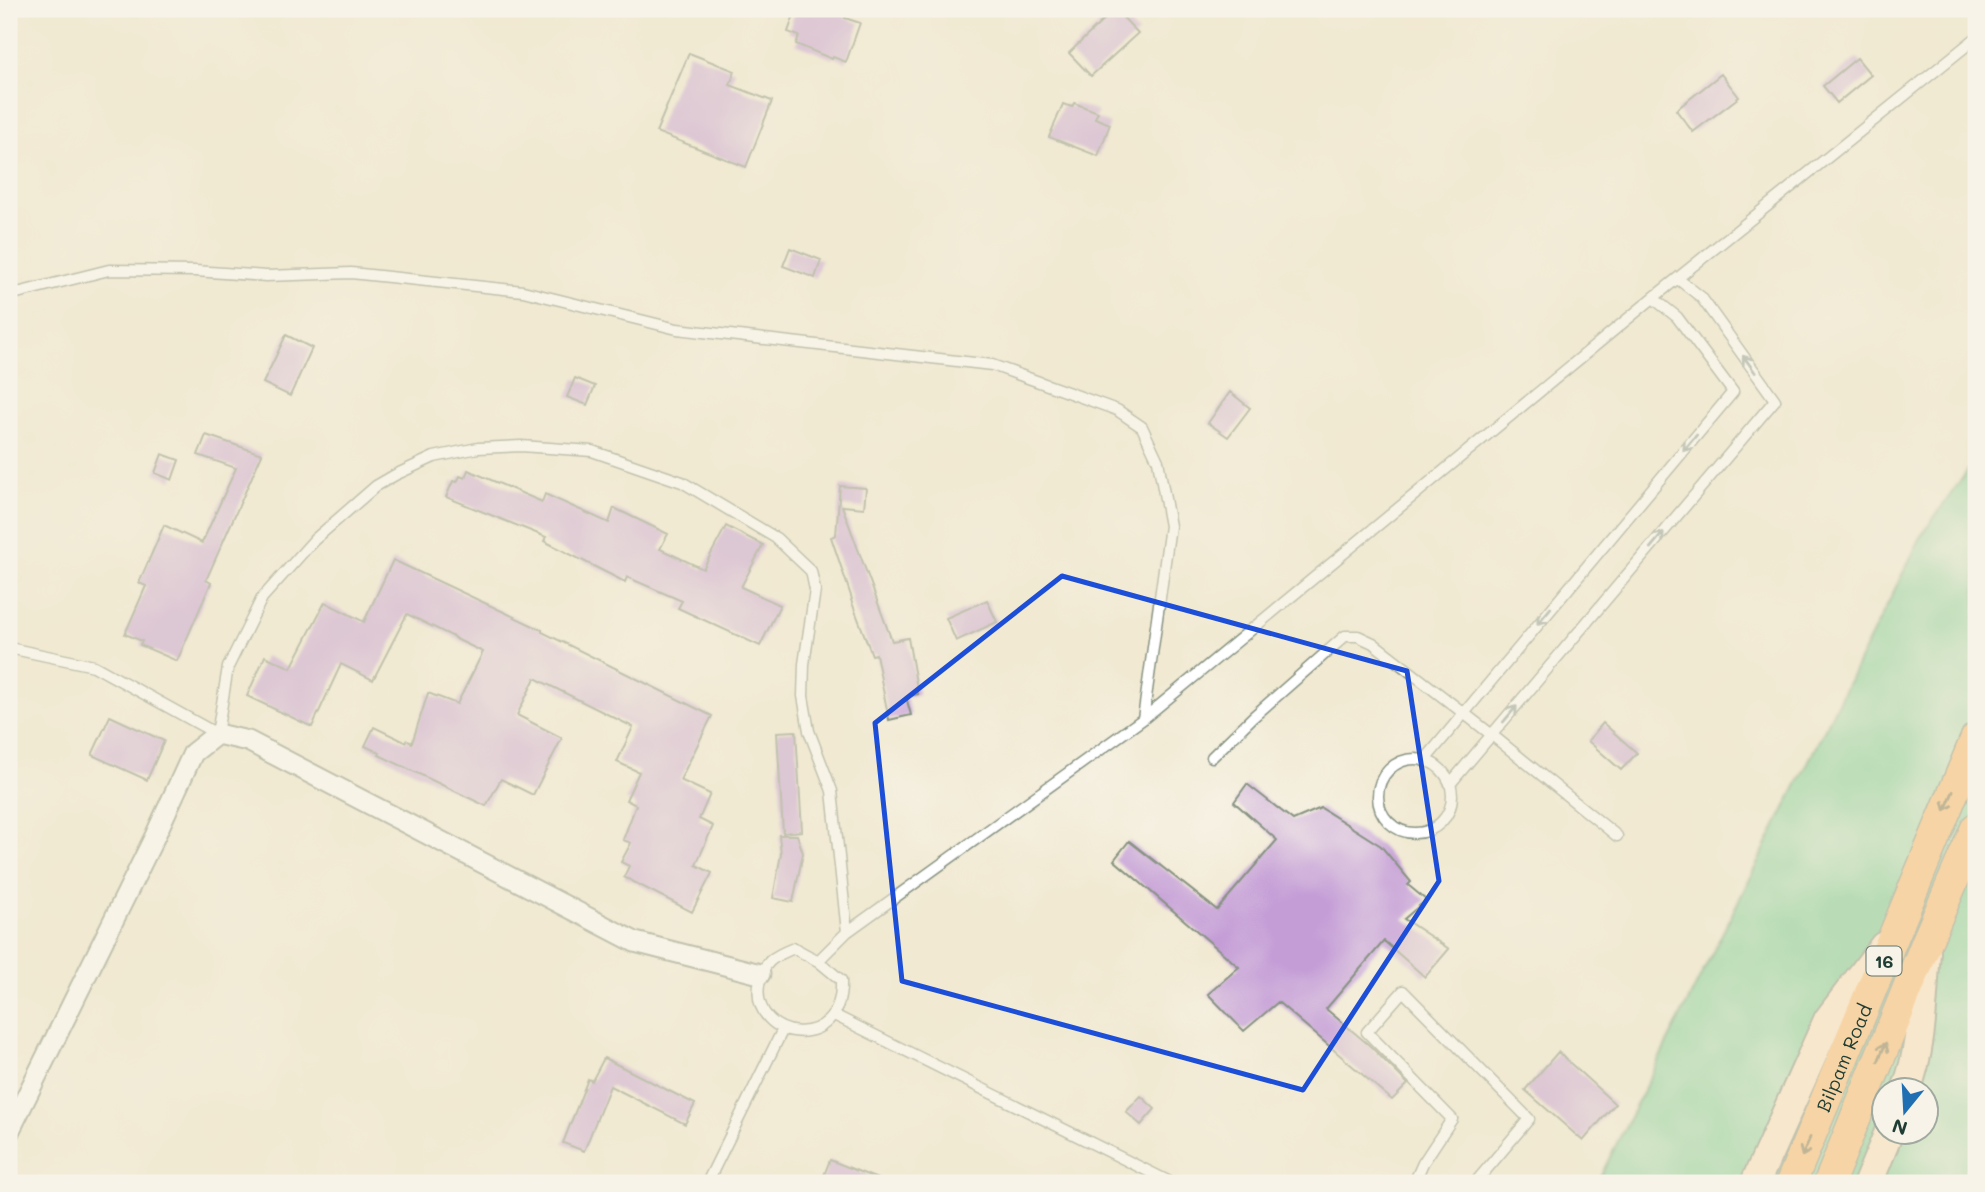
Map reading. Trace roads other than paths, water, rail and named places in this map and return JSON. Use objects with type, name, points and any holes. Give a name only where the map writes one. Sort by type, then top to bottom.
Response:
[{"type":"main road","name":"Bilpam Road","points":[[1791,1183],[1976,738]]},
{"type":"main road","name":"16","points":[[1829,1183],[1976,828]]},
{"type":"street","points":[[9,1132],[193,753],[217,734],[248,741],[635,942],[760,974]]},
{"type":"street","points":[[1755,1183],[1828,1020],[1897,930]]},
{"type":"street","points":[[1910,1076],[1919,1036],[1927,941]]},
{"type":"street","points":[[1868,1183],[1883,1146]]},
{"type":"lane","points":[[818,961],[847,932],[1143,719],[1653,298],[1976,38]]},
{"type":"lane","points":[[9,295],[109,270],[195,271],[266,276],[351,273],[523,291],[677,329],[992,365],[1117,410],[1142,427],[1158,461],[1170,527],[1143,719]]},
{"type":"lane","points":[[1450,785],[1775,400],[1701,297],[1678,279]]},
{"type":"lane","points":[[1424,761],[1733,392],[1677,317],[1653,298]]},
{"type":"lane","points":[[9,648],[94,666],[217,734],[228,667],[262,598],[314,540],[376,486],[434,457],[478,447],[521,446],[593,451],[682,482],[776,538],[811,571],[815,590],[804,664],[803,696],[809,732],[832,791],[847,932]]},
{"type":"lane","points":[[1212,757],[1345,636],[1359,636],[1373,643],[1492,735],[1617,836]]},
{"type":"lane","points":[[1417,759],[1439,768],[1450,785],[1451,802],[1448,814],[1431,830],[1419,834],[1396,829],[1386,821],[1380,811],[1378,786],[1393,766],[1404,761],[1417,759]]},
{"type":"lane","points":[[794,948],[818,961],[841,980],[842,998],[834,1015],[820,1027],[802,1033],[783,1029],[766,1016],[757,996],[760,974],[773,957],[794,948]]},
{"type":"lane","points":[[1414,1183],[1423,1163],[1452,1119],[1367,1032],[1403,991],[1529,1119],[1475,1183]]},
{"type":"lane","points":[[834,1015],[1172,1183]]},
{"type":"lane","points":[[707,1183],[783,1029]]}]
